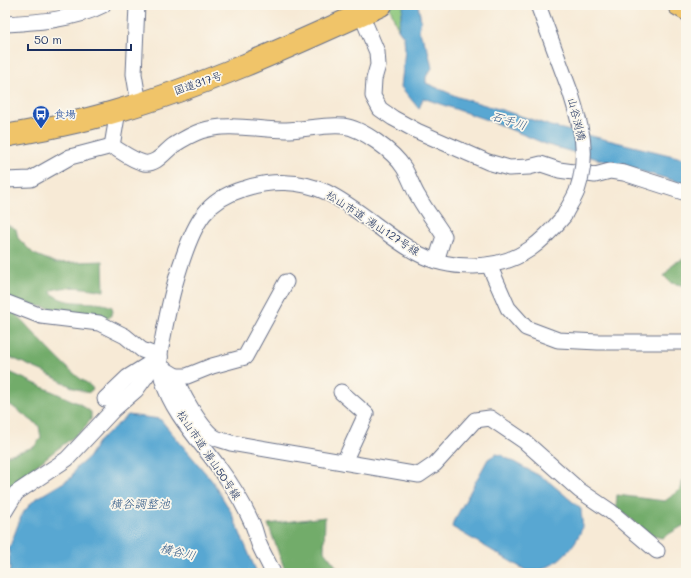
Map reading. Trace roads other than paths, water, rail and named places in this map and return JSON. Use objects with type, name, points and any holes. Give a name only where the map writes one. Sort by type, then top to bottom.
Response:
[{"type":"highway","points":[[680,5],[686,9]]},
{"type":"highway","name":"国道317号","points":[[5,136],[63,125],[118,111],[226,74],[372,9]]},
{"type":"street","points":[[5,24],[58,19],[80,15],[103,5]]},
{"type":"street","points":[[137,5],[134,74],[139,104]]},
{"type":"street","name":"山谷渕橋","points":[[538,5],[570,91],[581,125],[585,149],[583,168],[577,191],[564,216]]},
{"type":"street","points":[[372,9],[378,65],[374,80],[374,96],[380,109],[393,118],[417,131],[488,162],[509,168],[529,167],[541,164],[559,170],[596,175],[610,171],[624,173],[686,193]]},
{"type":"street","points":[[112,146],[118,111]]},
{"type":"street","points":[[5,180],[31,179],[70,157],[112,146],[136,160],[146,163],[160,158],[173,146],[187,138],[202,131],[221,127],[286,130],[332,125],[345,126],[360,131],[372,138],[403,166],[418,197],[444,236],[436,261]]},
{"type":"street","name":"松山市道 湯山127号線","points":[[160,362],[167,313],[181,261],[189,239],[199,220],[215,202],[233,192],[259,184],[288,182],[308,186],[327,193],[347,205],[418,253],[436,261],[454,264],[489,265],[514,258],[529,250],[550,232],[564,216]]},
{"type":"street","points":[[489,265],[508,308],[526,328],[558,340],[598,342],[686,342]]},
{"type":"street","points":[[176,376],[187,376],[212,366],[246,357],[286,282]]},
{"type":"street","points":[[5,302],[41,316],[99,323],[125,336],[176,376],[178,385],[196,418],[214,436],[231,443],[419,475],[435,464],[476,420],[490,418],[524,441],[579,490],[610,511],[657,551]]},
{"type":"street","points":[[105,399],[128,378],[160,362]]},
{"type":"street","points":[[5,511],[16,493],[67,459],[114,409],[136,390],[160,362]]},
{"type":"street","name":"松山市道 湯山50号線","points":[[160,362],[163,381],[172,402],[192,433],[220,468],[235,492],[252,522],[260,545],[273,573]]},
{"type":"street","points":[[341,392],[366,414],[344,462]]},
{"type":"water","name":"石手川","points":[[404,5],[418,5],[421,20],[419,31],[428,50],[432,68],[426,77],[426,83],[458,97],[554,127],[686,159],[686,184],[548,145],[493,122],[423,98],[419,109],[401,87],[405,50],[404,37],[398,29]]},
{"type":"water","name":"横谷調整池","points":[[128,415],[160,419],[213,482],[231,512],[257,573],[8,573],[10,570],[9,549],[22,514],[34,500],[71,478],[76,468],[88,458],[98,442]]},
{"type":"water","points":[[496,454],[501,455],[547,480],[581,509],[582,528],[576,541],[566,554],[553,564],[538,570],[527,571],[452,527],[488,459]]},
{"type":"place","name":"食場","points":[[41,129]]},
{"type":"water label","name":"横谷川","points":[[178,552]]}]
